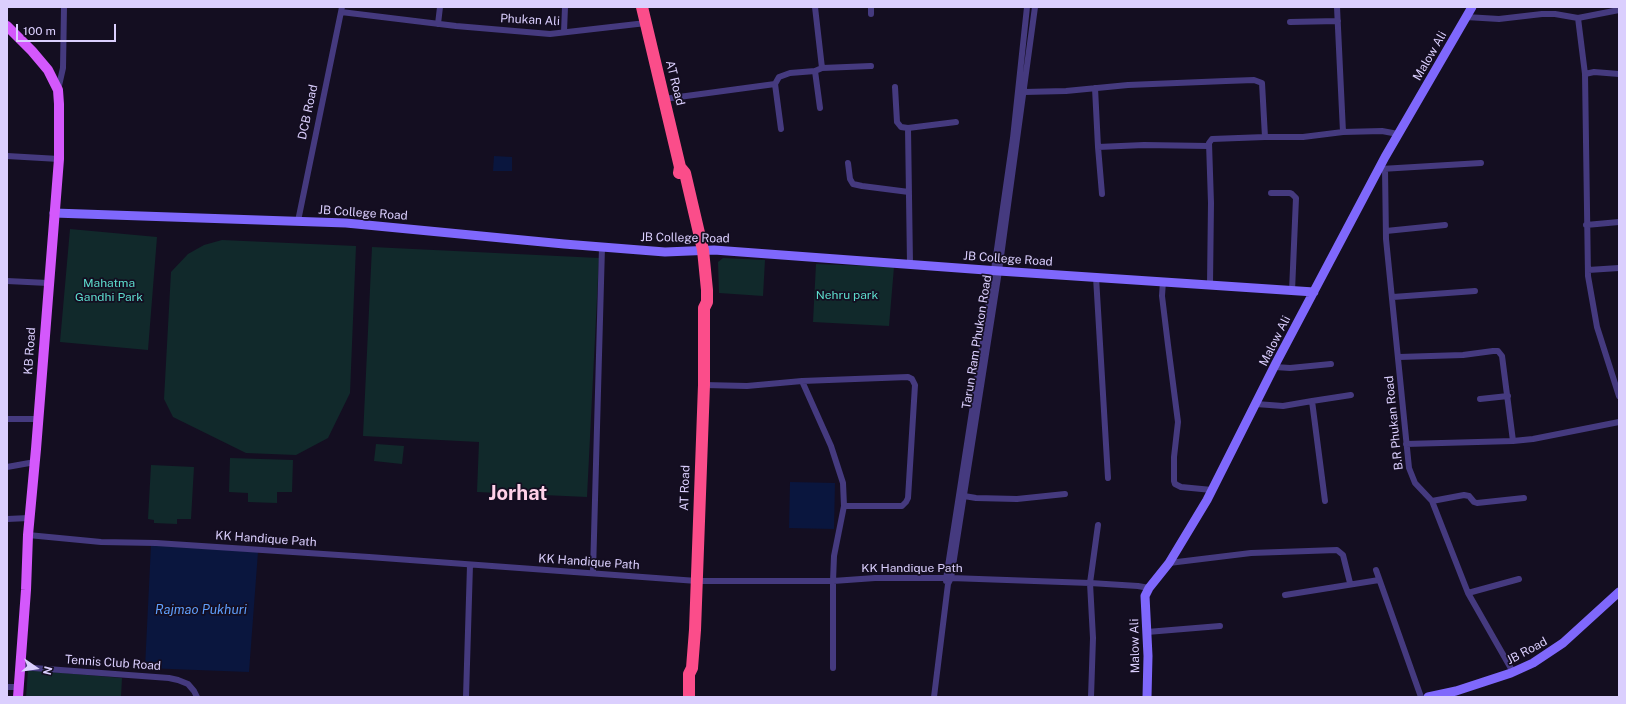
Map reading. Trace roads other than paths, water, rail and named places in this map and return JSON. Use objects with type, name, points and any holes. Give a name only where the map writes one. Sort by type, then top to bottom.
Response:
[{"type":"highway","name":"AT Road","points":[[642,7],[680,167],[679,175],[700,251],[700,303],[704,308],[704,385],[697,581],[692,668],[689,674],[689,697]]},
{"type":"highway","name":"AT Road","points":[[692,668],[695,674],[695,697]]},
{"type":"main road","name":"KB Road","points":[[7,26],[40,60],[54,81],[58,90],[60,104],[59,159],[29,518],[26,590],[18,692]]},
{"type":"street","points":[[58,90],[63,68],[64,7]]},
{"type":"street","points":[[438,24],[440,7]]},
{"type":"street","points":[[564,32],[565,7]]},
{"type":"street","points":[[815,7],[822,68]]},
{"type":"street","points":[[871,7],[871,14]]},
{"type":"street","name":"Tarun Ram Phukon Road","points":[[948,580],[964,496],[996,271],[1013,138],[1027,7]]},
{"type":"street","name":"Tarun Ram Phukon Road","points":[[934,697],[948,580],[1024,92],[1035,7]]},
{"type":"street","points":[[1337,7],[1343,132]]},
{"type":"street","name":"Malow Ali","points":[[1147,697],[1148,656],[1145,596],[1149,588],[1169,563],[1212,490],[1274,367],[1382,169],[1398,134],[1472,7]]},
{"type":"street","name":"Phukan Ali","points":[[342,10],[438,24],[550,34],[646,23]]},
{"type":"street","name":"DCB Road","points":[[298,221],[342,10]]},
{"type":"street","points":[[1466,17],[1499,19],[1555,14],[1578,18],[1619,10]]},
{"type":"street","points":[[1578,18],[1584,74],[1588,270],[1597,327],[1619,396]]},
{"type":"street","points":[[1290,22],[1338,21]]},
{"type":"street","points":[[781,129],[775,84],[779,77],[790,73],[815,71],[822,68],[871,66]]},
{"type":"street","points":[[815,71],[820,108]]},
{"type":"street","points":[[1584,74],[1594,72],[1619,74]]},
{"type":"street","points":[[1024,92],[1066,91],[1178,82],[1257,80],[1262,83],[1263,86],[1265,137]]},
{"type":"street","points":[[664,99],[775,84]]},
{"type":"street","points":[[895,87],[898,125],[903,128],[956,122]]},
{"type":"street","points":[[1095,88],[1102,194]]},
{"type":"street","points":[[908,128],[910,264]]},
{"type":"street","points":[[1210,284],[1211,203],[1209,141],[1212,139],[1303,137],[1343,132],[1382,131],[1398,134]]},
{"type":"street","points":[[1098,147],[1144,145],[1208,146]]},
{"type":"street","points":[[7,156],[59,159]]},
{"type":"street","points":[[848,163],[850,179],[853,184],[909,192]]},
{"type":"street","points":[[1382,169],[1481,163]]},
{"type":"street","name":"B.R Phukan Road","points":[[1382,169],[1386,231],[1409,468],[1415,483],[1432,501],[1468,593],[1513,672]]},
{"type":"street","points":[[1271,193],[1290,193],[1296,198],[1292,291]]},
{"type":"street","name":"JB College Road","points":[[54,213],[346,223],[665,252],[714,250],[996,271],[1314,292]]},
{"type":"street","points":[[1586,225],[1619,222]]},
{"type":"street","points":[[1386,231],[1445,225]]},
{"type":"street","points":[[593,572],[602,247]]},
{"type":"street","points":[[1588,270],[1619,268]]},
{"type":"street","points":[[1096,277],[1108,478]]},
{"type":"street","points":[[7,281],[48,283]]},
{"type":"street","points":[[1163,281],[1162,296],[1178,422],[1174,457],[1174,481],[1181,487],[1212,490]]},
{"type":"street","points":[[1393,297],[1475,291]]},
{"type":"street","points":[[1399,357],[1463,355],[1498,351],[1502,356],[1513,441]]},
{"type":"street","points":[[1274,367],[1290,368],[1331,364]]},
{"type":"street","points":[[704,385],[747,386],[802,381],[908,377],[912,379],[915,385],[908,498],[906,502],[902,506],[844,506]]},
{"type":"street","points":[[802,381],[831,446],[843,483],[844,506],[834,556],[833,668]]},
{"type":"street","points":[[1256,404],[1283,406],[1351,395]]},
{"type":"street","points":[[1480,399],[1508,396]]},
{"type":"street","points":[[1312,401],[1325,502]]},
{"type":"street","points":[[7,419],[38,419]]},
{"type":"street","points":[[1406,444],[1513,441],[1533,439],[1619,422]]},
{"type":"street","points":[[7,467],[34,462]]},
{"type":"street","points":[[964,496],[976,498],[1017,499],[1065,494]]},
{"type":"street","points":[[1432,501],[1464,495],[1469,496],[1474,502],[1477,503],[1524,498]]},
{"type":"street","points":[[7,520],[29,518]]},
{"type":"street","points":[[1091,697],[1093,638],[1090,583],[1098,525]]},
{"type":"street","name":"KK Handique Path","points":[[28,535],[101,542],[156,543],[593,572],[697,581],[833,581],[875,578],[1090,583],[1149,588]]},
{"type":"street","points":[[1169,563],[1251,554],[1337,550],[1343,555],[1350,584]]},
{"type":"street","points":[[466,697],[470,565]]},
{"type":"street","points":[[1376,570],[1421,697]]},
{"type":"street","points":[[1468,593],[1519,579]]},
{"type":"street","points":[[1285,594],[1379,580]]},
{"type":"street","name":"JB Road","points":[[1428,697],[1456,692],[1513,672],[1533,663],[1563,643],[1619,592]]},
{"type":"street","points":[[1147,632],[1220,626]]},
{"type":"street","name":"Tennis Club Road","points":[[20,667],[169,678],[188,684],[197,697]]},
{"type":"street","points":[[7,687],[18,692]]},
{"type":"water","points":[[494,156],[512,157],[512,171],[493,171]]},
{"type":"water","points":[[790,482],[835,483],[834,529],[789,528]]},
{"type":"water","name":"Rajmao Pukhuri","points":[[151,545],[258,552],[249,672],[145,668]]},
{"type":"district","name":"Jorhat","points":[[518,494]]},
{"type":"park label","name":"Mahatma Gandhi Park","points":[[109,290]]},
{"type":"park label","name":"Nehru park","points":[[847,295]]}]
